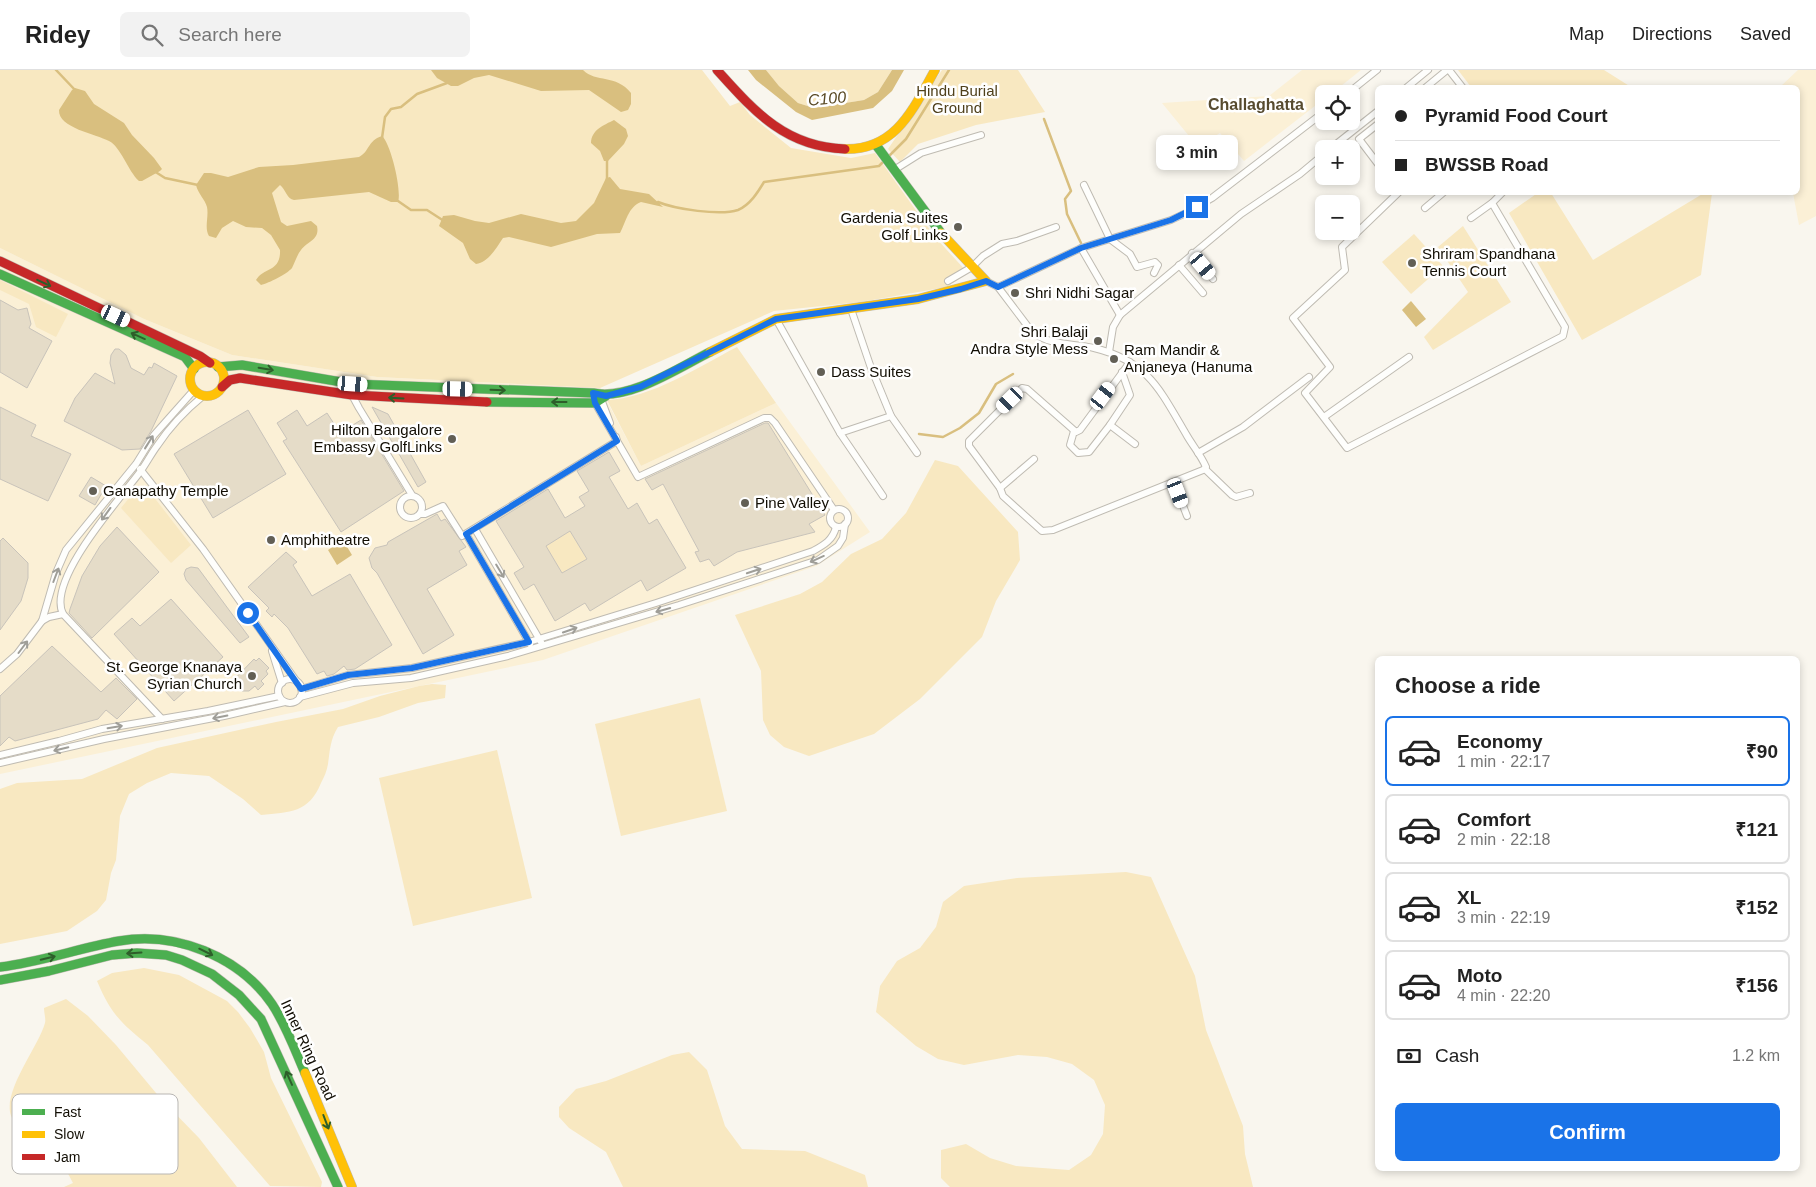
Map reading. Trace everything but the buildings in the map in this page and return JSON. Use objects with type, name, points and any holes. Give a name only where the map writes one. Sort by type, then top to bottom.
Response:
[{"type":"street","points":[[717,70],[749,107],[794,140],[825,148],[844,149],[876,145],[895,129],[918,98],[935,70]]},
{"type":"street","points":[[1358,85],[1377,70]]},
{"type":"street","points":[[1410,85],[1428,70]]},
{"type":"street","points":[[1429,85],[1448,70],[1460,85]]},
{"type":"street","points":[[1341,140],[1375,113]]},
{"type":"street","points":[[998,287],[1081,248],[1171,220],[1205,203],[1315,119]]},
{"type":"street","points":[[1375,126],[1359,138],[1375,160]]},
{"type":"street","points":[[889,163],[981,136]]},
{"type":"street","points":[[876,145],[945,238],[986,281],[998,287],[1032,332],[1059,344],[1092,347],[1109,352],[1130,362],[1152,379],[1198,453],[1205,468],[1232,495],[1236,497],[1250,493]]},
{"type":"street","points":[[1109,352],[1113,327],[1120,314],[1241,214],[1300,174],[1315,162]]},
{"type":"street","points":[[1084,185],[1110,239],[1130,254],[1137,267],[1157,263],[1154,274]]},
{"type":"street","points":[[1396,195],[1342,246],[1345,270],[1293,318],[1330,366],[1305,392],[1347,448],[1563,336],[1565,327],[1492,203]]},
{"type":"street","points":[[1425,208],[1440,195]]},
{"type":"street","points":[[1471,218],[1500,195]]},
{"type":"street","points":[[948,281],[972,267],[983,256],[1002,244],[1017,241],[1056,227]]},
{"type":"street","points":[[1081,248],[1120,314]]},
{"type":"street","points":[[1192,253],[1213,279]]},
{"type":"street","points":[[0,261],[200,356],[214,365],[223,377],[222,387]]},
{"type":"street","points":[[1179,265],[1203,293]]},
{"type":"street","points":[[0,274],[184,357],[194,369]]},
{"type":"street","points":[[162,719],[63,614],[60,608],[61,594],[76,557],[141,470],[157,444],[204,396],[214,394],[230,380],[240,378],[352,395],[459,401],[599,398],[640,387],[776,319],[941,294],[986,281]]},
{"type":"street","points":[[851,309],[870,365],[891,416],[917,453]]},
{"type":"street","points":[[776,319],[840,433],[883,496]]},
{"type":"street","points":[[1324,417],[1409,357]]},
{"type":"street","points":[[1074,431],[1080,430],[1130,362]]},
{"type":"street","points":[[204,396],[194,390],[190,380],[194,369],[201,364],[242,364],[353,384],[599,398]]},
{"type":"street","points":[[1074,431],[1070,445],[1072,449],[1078,453],[1084,454],[1089,452],[1110,426],[1130,395],[1122,372]]},
{"type":"street","points":[[1198,453],[1242,427],[1309,377]]},
{"type":"street","points":[[353,384],[352,395],[412,496],[420,500],[422,505],[420,514]]},
{"type":"street","points":[[1074,431],[1027,389],[1022,388],[969,441],[969,446],[1000,488],[1003,496],[1042,531],[1047,531],[1174,482],[1205,468]]},
{"type":"street","points":[[458,389],[459,401]]},
{"type":"street","points":[[0,669],[17,654],[42,621],[51,588],[66,550],[136,464],[154,435],[194,390]]},
{"type":"street","points":[[599,398],[617,441],[638,477],[768,417],[775,423],[834,510]]},
{"type":"street","points":[[840,433],[891,416]]},
{"type":"street","points":[[1110,426],[1135,444]]},
{"type":"street","points":[[412,496],[408,496],[400,502],[402,515],[411,518],[443,506],[460,535],[466,534],[617,441]]},
{"type":"street","points":[[1000,488],[1034,459]]},
{"type":"street","points":[[136,464],[203,550],[297,682],[301,689],[300,697]]},
{"type":"street","points":[[1174,482],[1187,516]]},
{"type":"street","points":[[0,763],[104,739],[285,702],[293,702],[300,697],[353,682],[411,678],[532,650],[818,560],[838,546],[843,538],[845,524],[848,519],[847,514],[842,510],[834,510]]},
{"type":"street","points":[[834,510],[830,517],[831,523],[836,527],[841,527],[845,524]]},
{"type":"street","points":[[301,689],[348,675],[412,668],[540,639],[812,551],[829,540],[836,527]]},
{"type":"street","points":[[475,529],[543,646]]},
{"type":"street","points":[[466,534],[532,650]]},
{"type":"street","points":[[42,621],[49,617],[63,614]]},
{"type":"street","points":[[270,645],[282,683]]},
{"type":"street","points":[[285,702],[279,696],[278,689],[282,683],[289,680],[297,682]]},
{"type":"street","points":[[0,755],[102,729],[279,696]]},
{"type":"street","name":"Inner Ring Road","points":[[0,967],[44,960],[96,945],[142,938],[179,942],[199,948],[218,958],[258,988],[275,1008],[316,1096],[352,1187]]},
{"type":"street","name":"Inner Ring Road","points":[[0,980],[100,958],[140,953],[167,955],[210,973],[245,998],[261,1019],[338,1187]]},
{"type":"street","points":[[333,1177],[346,1172]]},
{"type":"shaded area","points":[[431,70],[583,70],[588,74],[619,83],[625,87],[631,93],[631,104],[628,110],[621,112],[589,90],[541,91],[489,75],[474,78],[458,86],[451,86],[437,78]]},
{"type":"shaded area","points":[[748,70],[766,70],[779,86],[798,103],[814,108],[864,100],[878,92],[892,70],[904,70],[892,91],[873,108],[812,120],[796,112],[756,80]]},
{"type":"shaded area","points":[[1302,70],[1361,70],[1342,85],[1315,85],[1315,106],[1244,161],[1220,133],[1198,147],[1162,103],[1269,96]]},
{"type":"shaded area","points":[[1798,70],[1816,70],[1816,216],[1799,225],[1793,195],[1800,195],[1800,85],[1782,85]]},
{"type":"shaded area","points":[[75,88],[85,91],[94,104],[124,123],[162,169],[139,181],[113,144],[103,138],[79,130],[65,121],[60,116],[59,110]]},
{"type":"shaded area","points":[[614,120],[626,129],[628,136],[624,144],[608,161],[604,161],[600,151],[591,143],[592,138],[599,128]]},
{"type":"shaded area","points":[[382,136],[389,148],[395,168],[399,196],[398,202],[391,202],[369,192],[294,200],[290,198],[280,185],[272,193],[281,222],[287,226],[311,221],[317,226],[317,234],[313,240],[301,250],[292,268],[282,275],[261,285],[256,280],[275,266],[280,257],[280,250],[271,235],[262,228],[246,227],[233,221],[222,228],[216,238],[209,236],[207,230],[207,207],[196,185],[204,173],[228,177],[259,167],[359,157],[363,155],[371,143]]},
{"type":"shaded area","points":[[610,177],[620,189],[649,194],[663,207],[641,202],[630,211],[620,233],[597,234],[551,247],[509,237],[503,238],[488,258],[476,264],[470,259],[463,243],[439,226],[443,216],[454,215],[489,223],[521,214],[561,223],[576,221],[594,203],[606,178]]},
{"type":"shaded area","points":[[0,248],[144,319],[232,355],[377,377],[600,388],[641,466],[776,403],[870,532],[816,566],[543,660],[0,774]]},
{"type":"shaded area","points":[[1411,301],[1426,319],[1416,327],[1402,310]]},
{"type":"shaded area","points":[[343,540],[352,555],[337,565],[328,550]]},
{"type":"green space","points":[[0,70],[702,70],[730,106],[740,102],[750,115],[791,148],[851,158],[875,153],[935,237],[968,273],[947,287],[861,302],[774,311],[600,388],[377,377],[232,355],[144,319],[0,248]]},
{"type":"green space","points":[[766,70],[892,70],[878,92],[864,100],[814,108],[798,103],[779,86]]},
{"type":"green space","name":"Hindu Burial Ground","points":[[942,70],[1018,70],[1045,112],[976,125],[918,144],[900,162],[888,149]]},
{"type":"green space","points":[[1458,70],[1604,70],[1628,85],[1469,85]]},
{"type":"green space","points":[[1535,195],[1552,195],[1593,260],[1701,195],[1712,195],[1701,275],[1582,340],[1509,213]]},
{"type":"green space","points":[[1463,226],[1511,302],[1433,350],[1424,337],[1468,292],[1438,247]]},
{"type":"green space","name":"Shriram Spandhana Tennis Court","points":[[1414,234],[1443,266],[1411,294],[1382,262]]},
{"type":"green space","points":[[0,280],[68,314],[56,337],[36,327],[29,304],[0,290]]},
{"type":"green space","points":[[737,347],[776,403],[641,466],[607,400],[641,394],[658,388]]},
{"type":"green space","points":[[935,460],[958,466],[1018,532],[1020,560],[996,601],[982,637],[920,699],[874,734],[809,756],[784,747],[770,735],[763,720],[761,671],[735,615],[800,594],[822,582],[851,554],[882,539],[906,513]]},
{"type":"green space","points":[[141,485],[146,487],[191,545],[171,563],[121,508]]},
{"type":"green space","points":[[570,531],[587,559],[562,573],[546,546]]},
{"type":"green space","points":[[432,684],[446,685],[445,698],[418,703],[379,717],[338,727],[332,741],[328,767],[316,793],[304,806],[297,809],[261,815],[243,799],[209,776],[171,773],[147,783],[129,794],[120,816],[116,860],[111,873],[106,900],[97,911],[67,931],[0,944],[0,789],[17,783],[82,779],[157,748],[343,709],[380,696]]},
{"type":"green space","points":[[700,698],[727,811],[621,836],[595,724]]},
{"type":"green space","points":[[497,750],[532,898],[413,926],[379,778]]},
{"type":"green space","points":[[1126,872],[1151,877],[1195,976],[1206,1030],[1243,1126],[1245,1154],[1253,1187],[950,1187],[941,1178],[941,1150],[966,1144],[990,1158],[1016,1166],[1069,1170],[1091,1155],[1103,1134],[1105,1105],[1094,1080],[1072,1064],[1047,1057],[1018,1055],[964,1065],[938,1059],[916,1046],[876,1012],[880,986],[897,961],[920,948],[936,927],[943,902],[964,886],[1017,878]]},
{"type":"green space","points":[[144,968],[179,975],[227,1001],[238,1012],[264,1052],[271,1078],[322,1182],[321,1187],[270,1186],[148,1045],[112,1010],[97,981],[112,973]]},
{"type":"green space","points":[[66,999],[88,1016],[116,1045],[157,1094],[12,1094],[12,1118],[10,1108],[11,1097],[15,1084],[45,1023],[44,1008]]},
{"type":"green space","points":[[689,1052],[707,1070],[725,1126],[742,1149],[805,1151],[865,1175],[868,1187],[623,1187],[606,1152],[569,1128],[559,1117],[559,1107],[576,1089],[606,1081],[672,1055]]},
{"type":"green space","points":[[178,1116],[199,1138],[237,1187],[64,1187],[73,1183],[68,1174],[178,1174]]},
{"type":"waterway","points":[[56,70],[76,91]]},
{"type":"waterway","points":[[889,156],[906,139],[949,70]]},
{"type":"waterway","points":[[382,138],[385,117],[391,109],[401,107],[417,94],[447,83]]},
{"type":"waterway","points":[[1044,119],[1071,191],[1065,199],[1067,214],[1081,243]]},
{"type":"waterway","points":[[607,158],[607,180]]},
{"type":"waterway","points":[[658,202],[698,211],[730,212],[738,210],[750,202],[764,182],[879,166],[885,160]]},
{"type":"waterway","points":[[154,171],[165,178],[198,185]]},
{"type":"waterway","points":[[398,201],[411,210],[427,210],[444,221]]},
{"type":"waterway","points":[[919,434],[943,437],[960,428],[979,413],[996,384],[1013,374]]},
{"type":"traffic: fast","points":[[876,145],[941,233]]},
{"type":"traffic: fast","points":[[0,274],[185,357],[194,369]]},
{"type":"traffic: fast","points":[[218,367],[242,365],[353,384],[607,394],[622,392],[653,382],[710,352]]},
{"type":"traffic: fast","points":[[487,402],[595,403],[606,396]]},
{"type":"traffic: fast","points":[[0,967],[30,962],[104,944],[140,939],[162,940],[204,951],[224,960],[242,972],[258,987],[282,1020],[305,1073]]},
{"type":"traffic: fast","points":[[0,980],[49,971],[112,955],[137,953],[166,955],[212,974],[239,995],[261,1019],[338,1187]]},
{"type":"traffic: slow","points":[[845,149],[877,143],[890,135],[910,112],[935,70]]},
{"type":"traffic: slow","points":[[710,352],[776,319],[918,299],[986,281],[941,233]]},
{"type":"traffic: slow","points":[[207,362],[219,367],[224,379],[219,391],[207,396],[195,391],[190,379],[195,367],[207,362]]},
{"type":"traffic: slow","points":[[305,1073],[352,1187]]},
{"type":"traffic: jam","points":[[717,70],[758,112],[788,134],[805,142],[824,147],[845,149]]},
{"type":"traffic: jam","points":[[0,261],[200,356],[210,363]]},
{"type":"traffic: jam","points":[[222,387],[230,380],[240,378],[352,395],[487,402]]},
{"type":"place","name":"Gardenia Suites Golf Links","points":[[958,227]]},
{"type":"place","name":"Shriram Spandhana Tennis Court","points":[[1412,263]]},
{"type":"place","name":"Shri Nidhi Sagar","points":[[1015,293]]},
{"type":"place","name":"Shri Balaji Andra Style Mess","points":[[1098,341]]},
{"type":"place","name":"Ram Mandir & Anjaneya (Hanuma","points":[[1114,359]]},
{"type":"place","name":"Dass Suites","points":[[821,372]]},
{"type":"place","name":"Hilton Bangalore Embassy GolfLinks","points":[[452,439]]},
{"type":"place","name":"Ganapathy Temple","points":[[93,491]]},
{"type":"place","name":"Pine Valley","points":[[745,503]]},
{"type":"place","name":"Amphitheatre","points":[[271,540]]},
{"type":"place","name":"St. George Knanaya Syrian Church","points":[[252,676]]},
{"type":"district","name":"Challaghatta","points":[[1256,104]]},
{"type":"route","points":[[248,613],[301,689],[348,675],[412,668],[529,642],[466,534],[617,441],[595,403],[593,393],[606,396],[640,387],[776,319],[918,299],[986,281],[992,286],[998,287],[1081,248],[1171,220],[1197,207]]},
{"type":"water label","name":"C100","points":[[827,98]]}]
